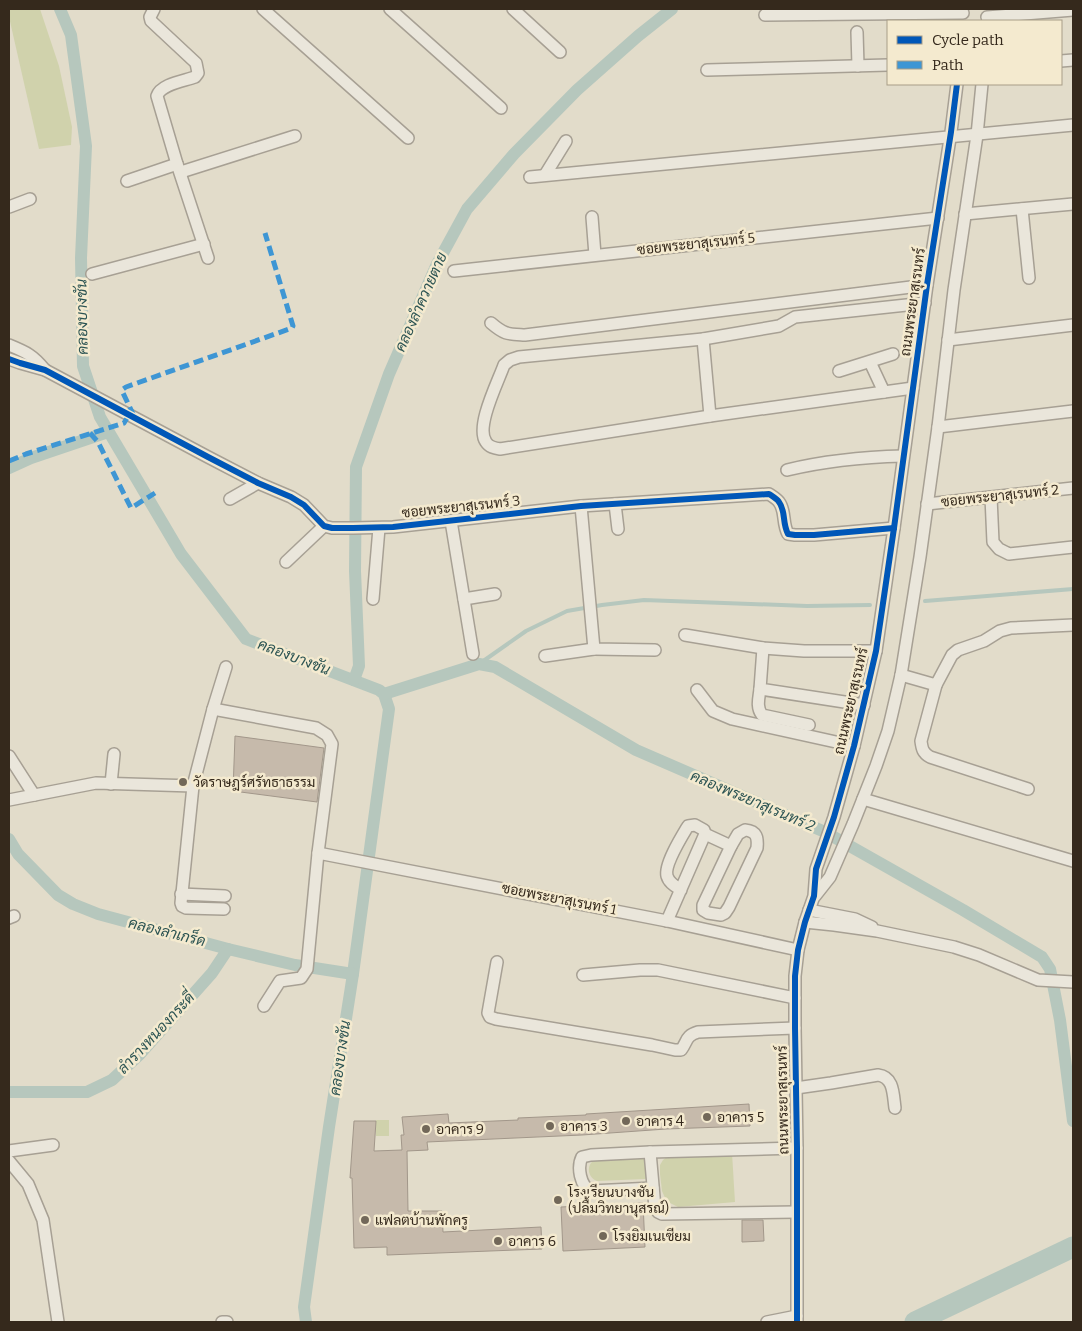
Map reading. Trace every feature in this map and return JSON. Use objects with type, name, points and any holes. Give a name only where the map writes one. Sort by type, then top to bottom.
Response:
[{"type":"street","points":[[154,9],[150,17],[151,22],[196,63],[198,68],[196,77],[164,87],[157,96],[208,258]]},
{"type":"street","points":[[263,9],[408,138]]},
{"type":"street","points":[[390,9],[501,108]]},
{"type":"street","points":[[512,9],[560,52]]},
{"type":"street","points":[[988,16],[1073,10]]},
{"type":"street","points":[[765,15],[963,14]]},
{"type":"street","points":[[857,32],[858,66]]},
{"type":"street","points":[[707,70],[887,64]]},
{"type":"street","name":"ถนนพระยาสุเรนทร์","points":[[797,1319],[795,998],[798,950],[814,896],[816,869],[834,817],[854,746],[876,651],[927,286],[951,137],[957,85]]},
{"type":"street","name":"ถนนพระยาสุเรนทร์","points":[[814,896],[830,877],[876,766],[888,731],[901,675],[938,427],[948,340],[977,135],[982,85]]},
{"type":"street","points":[[530,177],[1073,125]]},
{"type":"street","points":[[127,181],[295,136]]},
{"type":"street","points":[[545,175],[566,140]]},
{"type":"street","points":[[9,207],[30,199]]},
{"type":"street","points":[[965,214],[1073,204]]},
{"type":"street","points":[[1022,209],[1029,278]]},
{"type":"street","points":[[592,217],[595,255]]},
{"type":"street","name":"ซอยพระยาสุเรนทร์ 5","points":[[454,271],[938,218]]},
{"type":"street","points":[[92,274],[204,244]]},
{"type":"street","points":[[492,323],[501,332],[525,335],[927,286]]},
{"type":"street","points":[[913,388],[710,416],[500,449],[491,447],[485,441],[482,430],[484,418],[504,365],[510,360],[519,357],[703,339],[779,326],[795,317],[925,303]]},
{"type":"street","points":[[948,340],[1073,325]]},
{"type":"street","points":[[703,339],[710,416]]},
{"type":"street","points":[[9,345],[37,359],[45,370]]},
{"type":"street","points":[[839,371],[893,354]]},
{"type":"street","points":[[9,359],[45,370],[258,483],[291,497],[304,505],[328,527],[286,562]]},
{"type":"street","points":[[870,362],[884,392]]},
{"type":"street","points":[[938,427],[1073,410]]},
{"type":"street","points":[[786,470],[806,465],[903,456]]},
{"type":"street","points":[[230,499],[258,483]]},
{"type":"street","name":"ซอยพระยาสุเรนทร์ 2","points":[[927,504],[1073,488]]},
{"type":"street","name":"ซอยพระยาสุเรนทร์ 3","points":[[328,527],[376,528],[581,506],[769,494],[779,501],[783,510],[784,528],[788,534],[814,535],[894,528]]},
{"type":"street","points":[[991,498],[993,542],[998,549],[1009,554],[1073,547]]},
{"type":"street","points":[[615,504],[618,529]]},
{"type":"street","points":[[581,506],[594,649]]},
{"type":"street","points":[[451,520],[473,654]]},
{"type":"street","points":[[372,599],[376,528]]},
{"type":"street","points":[[464,599],[495,594]]},
{"type":"street","points":[[1028,789],[930,757],[924,753],[921,741],[936,685],[952,655],[958,650],[984,641],[1000,631],[1011,628],[1073,626]]},
{"type":"street","points":[[685,635],[763,648],[804,651],[876,651]]},
{"type":"street","points":[[763,648],[759,711],[762,715],[809,725]]},
{"type":"street","points":[[545,656],[594,649],[655,650]]},
{"type":"street","points":[[224,909],[186,908],[182,906],[181,894],[192,786],[212,709],[226,667]]},
{"type":"street","points":[[901,675],[936,685]]},
{"type":"street","points":[[760,689],[864,705]]},
{"type":"street","points":[[697,690],[713,711],[732,719],[854,746]]},
{"type":"street","points":[[212,709],[316,728],[327,734],[332,744],[318,853],[307,969],[301,978],[280,981],[264,1006]]},
{"type":"street","points":[[112,784],[114,754]]},
{"type":"street","points":[[9,756],[34,795]]},
{"type":"street","points":[[9,800],[96,783],[192,786]]},
{"type":"street","points":[[863,799],[1073,862]]},
{"type":"street","points":[[681,890],[667,878],[667,872],[670,861],[688,826],[691,824],[695,825],[704,830],[705,834],[731,846]]},
{"type":"street","points":[[745,830],[751,830],[758,839],[757,848],[729,907],[725,913],[714,915],[703,910],[703,905],[731,846],[738,834],[745,830]]},
{"type":"street","points":[[667,921],[705,834]]},
{"type":"street","name":"ซอยพระยาสุเรนทร์ 1","points":[[318,853],[667,921],[798,950]]},
{"type":"street","points":[[181,894],[225,896]]},
{"type":"street","points":[[809,910],[855,919],[877,931]]},
{"type":"street","points":[[805,922],[877,931],[954,947],[979,955],[1038,980],[1069,982]]},
{"type":"street","points":[[497,962],[488,1013],[490,1017],[496,1019],[675,1050],[681,1050],[687,1038],[691,1034],[698,1032],[795,1028]]},
{"type":"street","points":[[583,975],[658,970],[795,998]]},
{"type":"street","points":[[796,1088],[831,1084],[878,1075],[885,1076],[890,1081],[895,1108]]},
{"type":"street","points":[[9,1150],[53,1145]]},
{"type":"street","points":[[653,1188],[591,1191],[582,1182],[580,1161],[582,1157],[586,1156],[650,1152],[797,1148]]},
{"type":"street","points":[[650,1152],[655,1208],[662,1214],[796,1212]]},
{"type":"street","points":[[9,1161],[28,1184],[43,1220],[58,1322]]},
{"type":"street","points":[[768,1322],[797,1319]]},
{"type":"street","points":[[222,1322],[227,1322]]},
{"type":"green space","points":[[9,9],[40,9],[59,66],[72,127],[71,145],[39,149],[9,17]]},
{"type":"green space","points":[[376,1120],[389,1120],[389,1136],[376,1136]]},
{"type":"green space","points":[[732,1153],[735,1202],[678,1207],[666,1200],[662,1191],[660,1165],[668,1156]]},
{"type":"green space","points":[[645,1157],[647,1178],[645,1179],[597,1181],[591,1177],[589,1171],[590,1164],[595,1159]]},
{"type":"building","points":[[235,736],[324,748],[317,802],[233,791]]},
{"type":"building","points":[[749,1104],[750,1126],[427,1142],[428,1150],[407,1151],[408,1211],[442,1211],[443,1232],[541,1227],[542,1249],[387,1255],[387,1247],[354,1248],[352,1178],[350,1178],[354,1121],[376,1121],[374,1151],[402,1150],[401,1135],[404,1135],[402,1117],[448,1114],[449,1123]]},
{"type":"building","name":"โรงยิมเนเซียม","points":[[643,1203],[645,1247],[563,1251],[561,1207]]},
{"type":"building","points":[[742,1220],[763,1220],[764,1241],[742,1242]]},
{"type":"waterway","name":"คลองบางชัน","points":[[60,9],[71,35],[86,146],[81,258],[83,366],[100,417],[181,554],[246,639],[379,690],[384,694],[389,709],[353,974],[304,1307],[306,1322]]},
{"type":"waterway","name":"คลองลำควายตาย","points":[[354,680],[359,666],[355,571],[356,467],[389,374],[437,264],[467,209],[514,154],[577,90],[638,36],[672,9]]},
{"type":"waterway","points":[[9,468],[31,458],[108,432]]},
{"type":"waterway","points":[[925,601],[1073,589]]},
{"type":"waterway","points":[[479,664],[526,631],[567,611],[602,605],[644,600],[807,606],[870,605]]},
{"type":"waterway","name":"คลองพระยาสุเรนทร์ 2","points":[[384,694],[479,664],[495,667],[636,750],[825,832],[1042,957],[1050,969],[1060,1020],[1073,1121]]},
{"type":"waterway","name":"คลองลำเกร็ด","points":[[9,839],[18,854],[58,895],[73,904],[98,914],[295,965],[353,974]]},
{"type":"waterway","name":"ลำรางหนองกระดี่","points":[[9,1092],[87,1092],[112,1080],[140,1054],[212,973],[228,949]]},
{"type":"waterway","points":[[915,1322],[1073,1247]]},
{"type":"marked path","points":[[134,416],[123,393],[123,389],[126,387],[292,328],[293,326],[265,233]]},
{"type":"marked path","points":[[9,461],[124,423],[129,415]]},
{"type":"marked path","points":[[90,433],[98,442],[131,508],[155,493]]},
{"type":"cycle path","points":[[797,1322],[795,976],[798,950],[814,896],[816,869],[834,817],[854,746],[876,651],[957,85]]},
{"type":"cycle path","points":[[9,359],[45,370],[258,483],[291,497],[304,505],[324,526],[332,528],[393,527],[581,506],[769,494],[781,506],[788,534],[814,535],[894,528]]},
{"type":"place","name":"วัดราษฎร์ศรัทธาธรรม","points":[[183,782]]},
{"type":"place","name":"อาคาร 5","points":[[707,1117]]},
{"type":"place","name":"อาคาร 4","points":[[626,1121]]},
{"type":"place","name":"อาคาร 3","points":[[550,1126]]},
{"type":"place","name":"อาคาร 9","points":[[426,1129]]},
{"type":"place","name":"โรงเรียนบางชัน (ปลื้มวิทยานุสรณ์)","points":[[558,1200]]},
{"type":"place","name":"แฟลตบ้านพักครู","points":[[365,1220]]},
{"type":"place","name":"โรงยิมเนเซียม","points":[[603,1236]]},
{"type":"place","name":"อาคาร 6","points":[[498,1241]]}]
